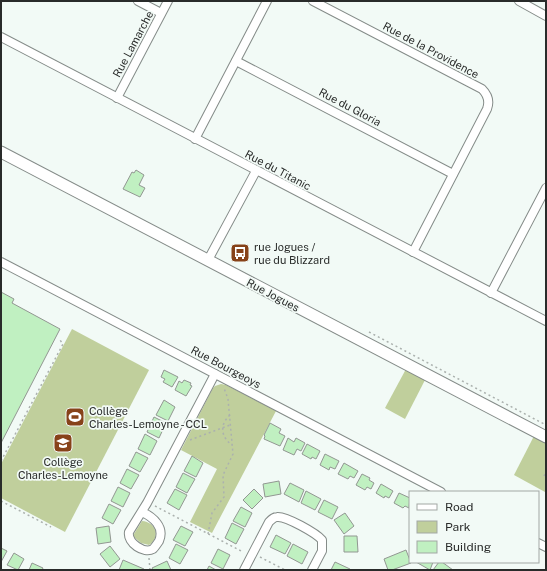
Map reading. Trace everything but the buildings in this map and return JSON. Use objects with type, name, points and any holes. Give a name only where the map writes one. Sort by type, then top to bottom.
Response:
[{"type":"street","points":[[138,1],[161,13]]},
{"type":"street","name":"Rue Lamarche","points":[[117,98],[168,1]]},
{"type":"street","points":[[195,139],[268,1]]},
{"type":"street","name":"Rue de la Providence","points":[[313,1],[484,91],[489,100],[488,107],[413,252]]},
{"type":"street","points":[[519,1],[546,16]]},
{"type":"street","name":"Rue du Titanic","points":[[1,37],[546,321]]},
{"type":"street","name":"Rue du Gloria","points":[[236,61],[453,174]]},
{"type":"street","name":"Rue Jogues","points":[[1,152],[546,437]]},
{"type":"street","points":[[208,260],[256,171]]},
{"type":"street","points":[[491,293],[546,188]]},
{"type":"street","name":"Rue Bourgeoys","points":[[1,262],[439,491]]},
{"type":"street","points":[[142,512],[156,521],[160,530],[158,543],[154,548],[149,550],[135,545],[128,537],[130,530],[142,512],[215,374]]},
{"type":"street","points":[[244,570],[269,522],[278,517],[286,519],[316,535],[322,540],[322,550],[312,570]]},
{"type":"path","points":[[1,462],[63,344],[60,340]]},
{"type":"path","points":[[208,534],[212,513],[224,497],[223,475],[233,454],[230,415],[226,392],[222,386]]},
{"type":"path","points":[[230,415],[224,421],[222,428],[224,437],[233,446]]},
{"type":"path","points":[[185,442],[230,425]]},
{"type":"path","points":[[544,476],[546,472]]},
{"type":"path","points":[[1,501],[51,527]]},
{"type":"path","points":[[152,505],[247,554]]},
{"type":"path","points":[[149,555],[150,570]]},
{"type":"path","points":[[257,556],[285,570]]},
{"type":"green space","name":"Collège Charles-Lemoyne - CCL","points":[[72,329],[149,370],[65,532],[1,498],[1,464]]},
{"type":"green space","points":[[406,369],[425,380],[405,419],[385,408]]},
{"type":"green space","points":[[221,384],[226,385],[276,411],[212,533],[190,522],[217,469],[181,450],[213,388]]},
{"type":"green space","points":[[534,436],[546,443],[545,492],[514,475]]},
{"type":"green space","points":[[142,521],[151,524],[155,530],[155,538],[149,545],[141,543],[134,537],[134,534]]},
{"type":"place","name":"rue Jogues / rue du Blizzard","points":[[240,253]]},
{"type":"place","name":"Collège Charles-Lemoyne - CCL","points":[[75,417]]},
{"type":"place","name":"Collège Charles-Lemoyne","points":[[63,443]]}]
